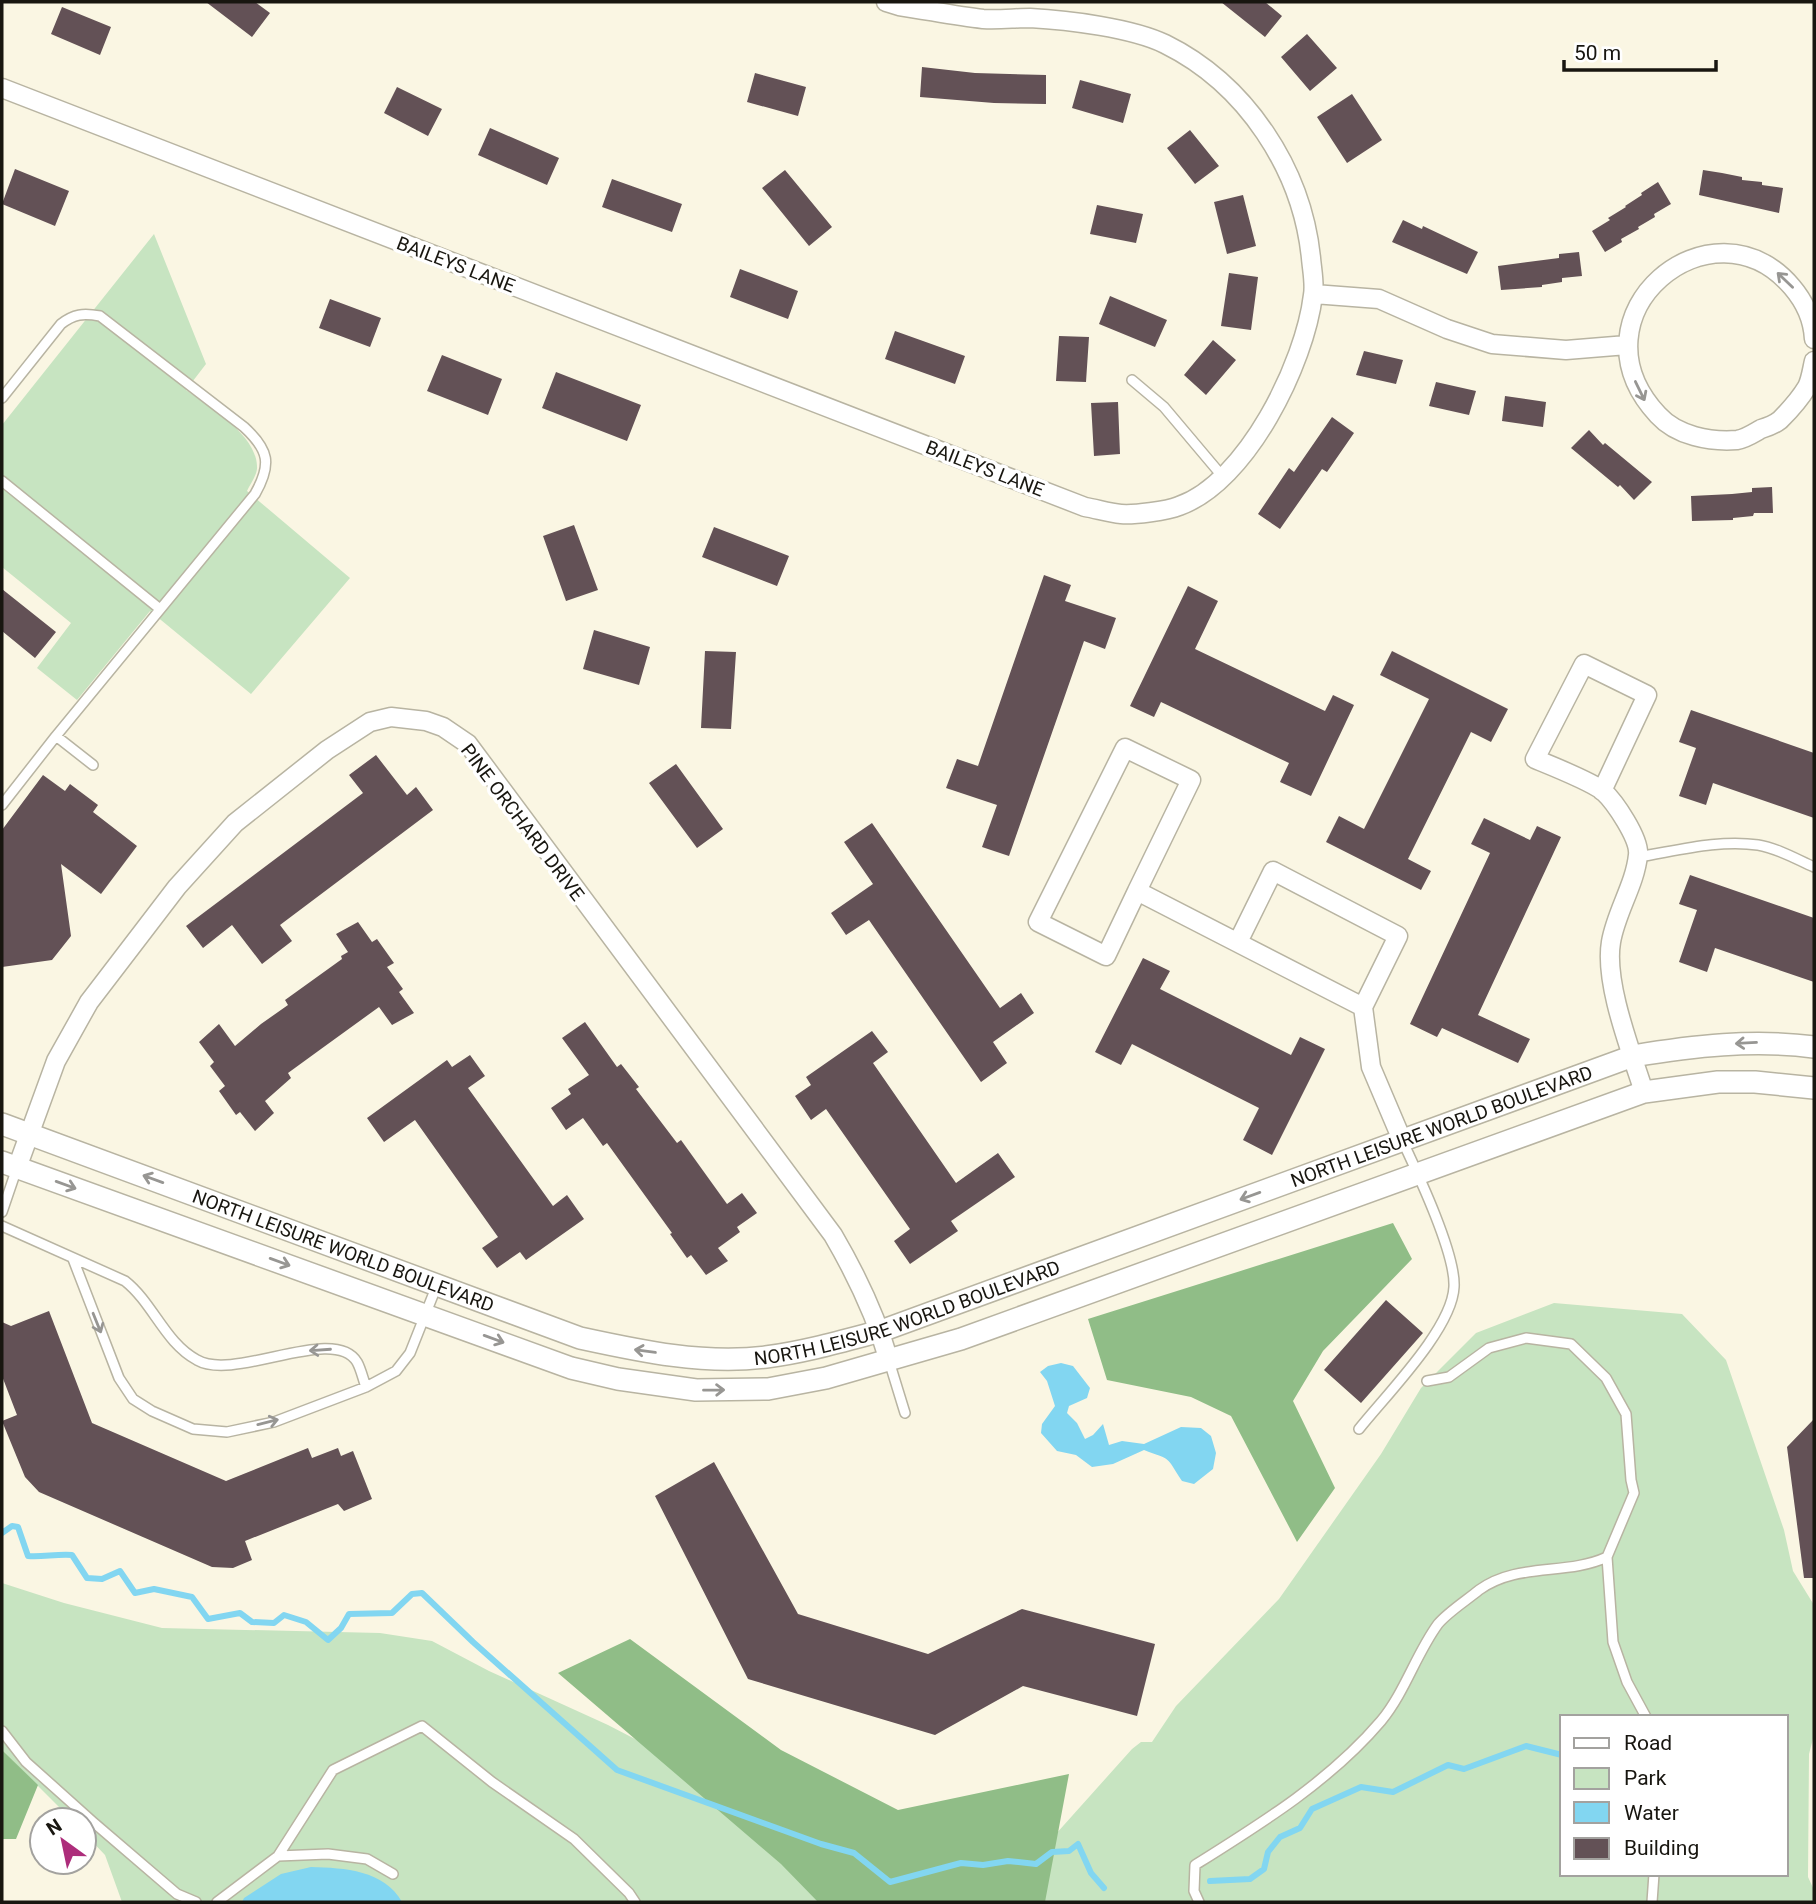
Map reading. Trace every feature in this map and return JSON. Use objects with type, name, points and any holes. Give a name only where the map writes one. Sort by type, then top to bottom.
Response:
[{"type":"street","name":"BAILEYS LANE","points":[[2,88],[1085,507],[1123,514],[1178,507],[1213,487],[1241,458],[1263,425],[1298,358],[1314,294],[1309,241],[1293,184],[1282,159],[1245,106],[1195,62],[1164,44],[1129,31],[1032,18],[984,19],[886,2]]},
{"type":"street","points":[[1814,339],[1814,329],[1802,299],[1782,274],[1746,257],[1714,253],[1695,257],[1663,274],[1639,302],[1627,345],[1629,366],[1642,398],[1665,423],[1695,438],[1739,440],[1779,422],[1807,386],[1814,361]]},
{"type":"street","points":[[1314,294],[1379,299],[1447,329],[1492,344],[1566,350],[1627,345]]},
{"type":"street","points":[[1602,791],[1647,695],[1584,664],[1535,759],[1602,791],[1636,839],[1637,857],[1611,942],[1611,980],[1644,1092]]},
{"type":"street","name":"PINE ORCHARD DRIVE","points":[[9,1165],[28,1132],[56,1062],[89,1002],[177,887],[235,822],[327,750],[370,722],[391,717],[426,721],[443,727],[467,744],[833,1235],[867,1296],[889,1361]]},
{"type":"street","points":[[1125,748],[1191,780],[1137,891],[1106,956],[1038,922],[1125,748]]},
{"type":"street","points":[[1238,942],[1273,871],[1398,936],[1363,1007],[1371,1067],[1402,1140]]},
{"type":"street","points":[[1137,891],[1363,1007]]},
{"type":"street","name":"NORTH LEISURE WORLD BOULEVARD","points":[[2,1124],[580,1338],[624,1348],[698,1358],[764,1357],[819,1347],[881,1331],[1633,1056],[1673,1049],[1751,1042],[1814,1047]]},
{"type":"street","name":"NORTH LEISURE WORLD BOULEVARD","points":[[9,1165],[571,1368],[618,1379],[696,1390],[768,1389],[826,1378],[961,1339],[1644,1092],[1718,1083],[1755,1082],[1814,1088]]},
{"type":"lane","points":[[2,398],[61,324],[73,315],[87,313],[100,316],[259,441],[266,461],[266,475],[255,494],[2,805]]},
{"type":"lane","points":[[1132,380],[1164,407],[1223,477]]},
{"type":"lane","points":[[2,481],[160,609]]},
{"type":"lane","points":[[56,736],[93,765]]},
{"type":"lane","points":[[1637,857],[1721,844],[1759,845],[1814,867]]},
{"type":"lane","points":[[1359,1429],[1448,1316],[1454,1288],[1452,1264],[1402,1140]]},
{"type":"lane","points":[[2,1212],[9,1165]]},
{"type":"lane","points":[[2,1226],[106,1272],[135,1289],[182,1350],[198,1361],[211,1365],[251,1363],[293,1353],[340,1349],[357,1362],[366,1387]]},
{"type":"lane","points":[[73,1259],[119,1378],[133,1399],[152,1411],[193,1429],[227,1432],[274,1422],[366,1387],[396,1371],[410,1353],[437,1284]]},
{"type":"lane","points":[[1427,1381],[1449,1377],[1489,1348],[1525,1338],[1571,1344],[1606,1378],[1626,1414],[1630,1480],[1634,1493],[1607,1557],[1613,1642],[1627,1682],[1645,1715]]},
{"type":"lane","points":[[889,1361],[905,1413]]},
{"type":"lane","points":[[1199,1902],[1194,1891],[1195,1864],[1283,1808],[1335,1768],[1382,1720],[1439,1623],[1482,1588],[1510,1574],[1592,1564],[1607,1557]]},
{"type":"lane","points":[[217,1902],[278,1856],[333,1770],[422,1726],[492,1782],[574,1839],[635,1902]]},
{"type":"lane","points":[[2,1731],[26,1762],[93,1822],[177,1894],[196,1902]]},
{"type":"lane","points":[[278,1856],[328,1854],[368,1859],[393,1874]]},
{"type":"lane","points":[[1652,1902],[1654,1876]]},
{"type":"green space","points":[[154,234],[206,364],[186,390],[230,422],[249,443],[255,454],[257,469],[247,491],[350,578],[251,694],[150,611],[77,700],[37,668],[71,623],[2,567],[2,425]]},
{"type":"green space","points":[[1393,1223],[1412,1259],[1323,1351],[1293,1401],[1335,1488],[1297,1542],[1231,1416],[1191,1397],[1107,1380],[1088,1319]]},
{"type":"green space","points":[[1554,1303],[1682,1314],[1726,1360],[1784,1530],[1793,1571],[1814,1605],[1814,1735],[1809,1754],[1808,1877],[1814,1890],[1814,1902],[122,1902],[105,1855],[98,1848],[98,1806],[58,1806],[2,1750],[2,1583],[64,1603],[162,1628],[380,1633],[432,1641],[489,1671],[608,1725],[805,1827],[1038,1854],[1132,1749],[1141,1742],[1152,1742],[1176,1706],[1279,1599],[1381,1454],[1421,1388],[1476,1333]]},
{"type":"green space","points":[[630,1639],[781,1750],[898,1810],[1069,1774],[1045,1902],[818,1902],[781,1864],[558,1673]]},
{"type":"green space","points":[[2,1750],[38,1785],[16,1839],[2,1839]]},
{"type":"water","points":[[1061,1363],[1073,1366],[1090,1388],[1087,1398],[1069,1406],[1067,1413],[1077,1423],[1085,1439],[1103,1424],[1109,1445],[1122,1441],[1144,1444],[1181,1427],[1201,1428],[1211,1436],[1216,1453],[1213,1469],[1194,1484],[1182,1481],[1168,1460],[1144,1450],[1113,1464],[1092,1467],[1076,1455],[1057,1451],[1041,1433],[1042,1424],[1055,1406],[1047,1381],[1040,1372],[1048,1366]]},
{"type":"water","points":[[311,1867],[350,1870],[374,1877],[394,1891],[402,1902],[242,1902],[281,1874]]},
{"type":"building","points":[[206,2],[255,2],[270,13],[252,37]]},
{"type":"building","points":[[1221,2],[1265,2],[1282,16],[1265,37]]},
{"type":"building","points":[[62,7],[111,27],[100,55],[51,34]]},
{"type":"building","points":[[1307,34],[1337,68],[1310,91],[1281,57]]},
{"type":"building","points":[[922,67],[975,73],[1046,75],[1046,104],[920,97]]},
{"type":"building","points":[[755,73],[806,87],[798,116],[747,102]]},
{"type":"building","points":[[1080,80],[1131,94],[1123,123],[1072,108]]},
{"type":"building","points":[[397,87],[442,109],[428,136],[384,113]]},
{"type":"building","points":[[1352,94],[1382,140],[1347,163],[1317,117]]},
{"type":"building","points":[[490,128],[559,158],[547,185],[478,155]]},
{"type":"building","points":[[1190,130],[1219,166],[1195,184],[1167,148]]},
{"type":"building","points":[[15,169],[69,191],[55,226],[2,204]]},
{"type":"building","points":[[785,170],[832,227],[809,246],[762,188]]},
{"type":"building","points":[[1703,170],[1783,188],[1779,213],[1699,195]]},
{"type":"building","points":[[612,179],[682,204],[672,232],[602,207]]},
{"type":"building","points":[[1658,182],[1671,204],[1605,252],[1592,231]]},
{"type":"building","points":[[1243,195],[1256,246],[1227,254],[1214,202]]},
{"type":"building","points":[[1097,205],[1143,214],[1136,243],[1090,234]]},
{"type":"building","points":[[1403,220],[1422,229],[1423,226],[1478,252],[1467,274],[1392,242]]},
{"type":"building","points":[[1579,252],[1582,276],[1562,278],[1562,282],[1542,287],[1501,290],[1498,266],[1559,258],[1559,254]]},
{"type":"building","points":[[740,269],[798,291],[788,319],[730,297]]},
{"type":"building","points":[[1229,273],[1258,277],[1251,330],[1221,326]]},
{"type":"building","points":[[1110,296],[1167,320],[1155,347],[1099,324]]},
{"type":"building","points":[[330,299],[381,318],[370,347],[319,328]]},
{"type":"building","points":[[895,331],[965,356],[955,384],[885,359]]},
{"type":"building","points":[[1059,336],[1089,337],[1086,382],[1056,381]]},
{"type":"building","points":[[1213,340],[1236,360],[1206,395],[1184,375]]},
{"type":"building","points":[[1364,351],[1403,360],[1396,384],[1356,375]]},
{"type":"building","points":[[442,355],[502,379],[488,415],[427,391]]},
{"type":"building","points":[[556,372],[641,405],[627,441],[542,408]]},
{"type":"building","points":[[1436,382],[1476,391],[1469,415],[1429,406]]},
{"type":"building","points":[[1505,396],[1546,402],[1543,427],[1502,421]]},
{"type":"building","points":[[1118,402],[1120,454],[1094,456],[1091,403]]},
{"type":"building","points":[[1332,417],[1354,433],[1327,472],[1322,469],[1280,529],[1258,514],[1289,468],[1294,472]]},
{"type":"building","points":[[1589,430],[1603,445],[1605,443],[1652,482],[1634,500],[1620,485],[1618,487],[1571,448]]},
{"type":"building","points":[[1772,487],[1773,513],[1754,513],[1753,516],[1733,520],[1692,521],[1691,496],[1752,492],[1752,488]]},
{"type":"building","points":[[574,525],[598,590],[566,601],[543,536]]},
{"type":"building","points":[[714,527],[789,556],[777,586],[702,557]]},
{"type":"building","points":[[1044,575],[1071,585],[1065,601],[1116,618],[1105,649],[1084,641],[1009,856],[982,847],[997,805],[946,788],[957,759],[978,766]]},
{"type":"building","points":[[1188,586],[1218,601],[1195,649],[1325,711],[1333,695],[1354,705],[1311,796],[1280,782],[1289,763],[1161,702],[1154,717],[1130,706]]},
{"type":"building","points":[[2,589],[56,632],[35,658],[2,631]]},
{"type":"building","points":[[594,630],[650,647],[639,685],[583,669]]},
{"type":"building","points":[[705,651],[736,652],[731,729],[701,728]]},
{"type":"building","points":[[1392,651],[1508,709],[1491,742],[1471,732],[1408,859],[1431,871],[1421,890],[1326,842],[1339,816],[1364,829],[1429,699],[1380,675]]},
{"type":"building","points":[[1691,710],[1814,753],[1814,818],[1713,783],[1706,805],[1679,796],[1696,748],[1679,742]]},
{"type":"building","points":[[376,755],[407,795],[416,787],[433,810],[280,925],[292,941],[262,964],[232,925],[203,948],[186,926],[363,793],[349,775]]},
{"type":"building","points":[[676,764],[723,829],[697,848],[649,783]]},
{"type":"building","points":[[43,775],[65,791],[70,784],[98,805],[93,812],[137,846],[101,894],[61,864],[71,936],[52,960],[2,967],[2,830]]},
{"type":"building","points":[[1484,818],[1530,840],[1537,826],[1561,837],[1478,1015],[1530,1039],[1518,1063],[1442,1028],[1437,1037],[1410,1024],[1490,853],[1471,844]]},
{"type":"building","points":[[872,823],[1000,1008],[1021,993],[1034,1013],[993,1042],[1007,1063],[981,1082],[869,920],[846,935],[831,913],[873,884],[844,842]]},
{"type":"building","points":[[1690,875],[1814,918],[1814,982],[1715,948],[1707,972],[1679,962],[1697,910],[1679,904]]},
{"type":"building","points":[[358,922],[372,942],[377,939],[394,963],[387,967],[403,989],[399,992],[414,1013],[392,1025],[379,1007],[288,1073],[291,1078],[265,1101],[274,1113],[255,1131],[240,1112],[236,1115],[219,1091],[225,1086],[210,1066],[214,1062],[199,1042],[219,1024],[235,1046],[288,1005],[285,1000],[342,959],[341,956],[348,952],[336,934]]},
{"type":"building","points":[[1143,958],[1170,971],[1160,989],[1291,1055],[1300,1037],[1325,1049],[1272,1155],[1243,1140],[1259,1108],[1132,1044],[1121,1065],[1095,1052]]},
{"type":"building","points":[[585,1022],[617,1067],[621,1064],[639,1087],[636,1089],[677,1143],[681,1140],[727,1204],[742,1193],[757,1213],[737,1227],[740,1232],[718,1248],[728,1261],[706,1275],[691,1255],[687,1258],[607,1143],[603,1146],[583,1118],[566,1130],[551,1108],[571,1094],[568,1089],[589,1075],[562,1038]]},
{"type":"building","points":[[872,1031],[888,1052],[873,1063],[956,1183],[998,1153],[1015,1177],[951,1221],[958,1231],[910,1264],[894,1241],[910,1229],[826,1109],[811,1120],[795,1096],[811,1085],[806,1077]]},
{"type":"building","points":[[470,1055],[485,1076],[468,1088],[553,1206],[567,1195],[584,1219],[526,1260],[520,1252],[497,1268],[482,1248],[498,1237],[415,1120],[384,1142],[367,1118],[447,1060],[452,1067]]},
{"type":"building","points":[[1386,1300],[1423,1333],[1361,1403],[1324,1370]]},
{"type":"building","points":[[49,1311],[92,1423],[226,1481],[308,1448],[312,1458],[338,1448],[341,1456],[353,1451],[372,1499],[344,1511],[338,1504],[245,1541],[252,1560],[233,1568],[212,1567],[39,1492],[25,1477],[2,1421],[17,1415],[2,1376],[2,1322],[11,1326]]},
{"type":"building","points":[[1814,1419],[1814,1578],[1804,1578],[1787,1447]]},
{"type":"building","points":[[714,1462],[798,1614],[928,1654],[1022,1609],[1155,1644],[1137,1716],[1023,1686],[935,1735],[748,1679],[655,1496]]},
{"type":"waterway","points":[[2,1533],[12,1526],[18,1527],[28,1556],[72,1555],[87,1578],[102,1579],[120,1571],[135,1593],[154,1589],[192,1597],[208,1619],[240,1613],[252,1622],[274,1623],[284,1615],[306,1622],[328,1640],[341,1628],[349,1614],[392,1613],[412,1594],[422,1593],[617,1770],[821,1844],[854,1853],[890,1882],[961,1863],[983,1865],[1008,1861],[1036,1864],[1052,1852],[1069,1851],[1078,1844],[1091,1873],[1104,1888]]},
{"type":"waterway","points":[[1210,1881],[1250,1879],[1264,1869],[1268,1852],[1280,1837],[1300,1828],[1312,1809],[1361,1787],[1393,1792],[1448,1765],[1464,1769],[1526,1746],[1560,1754]]}]
